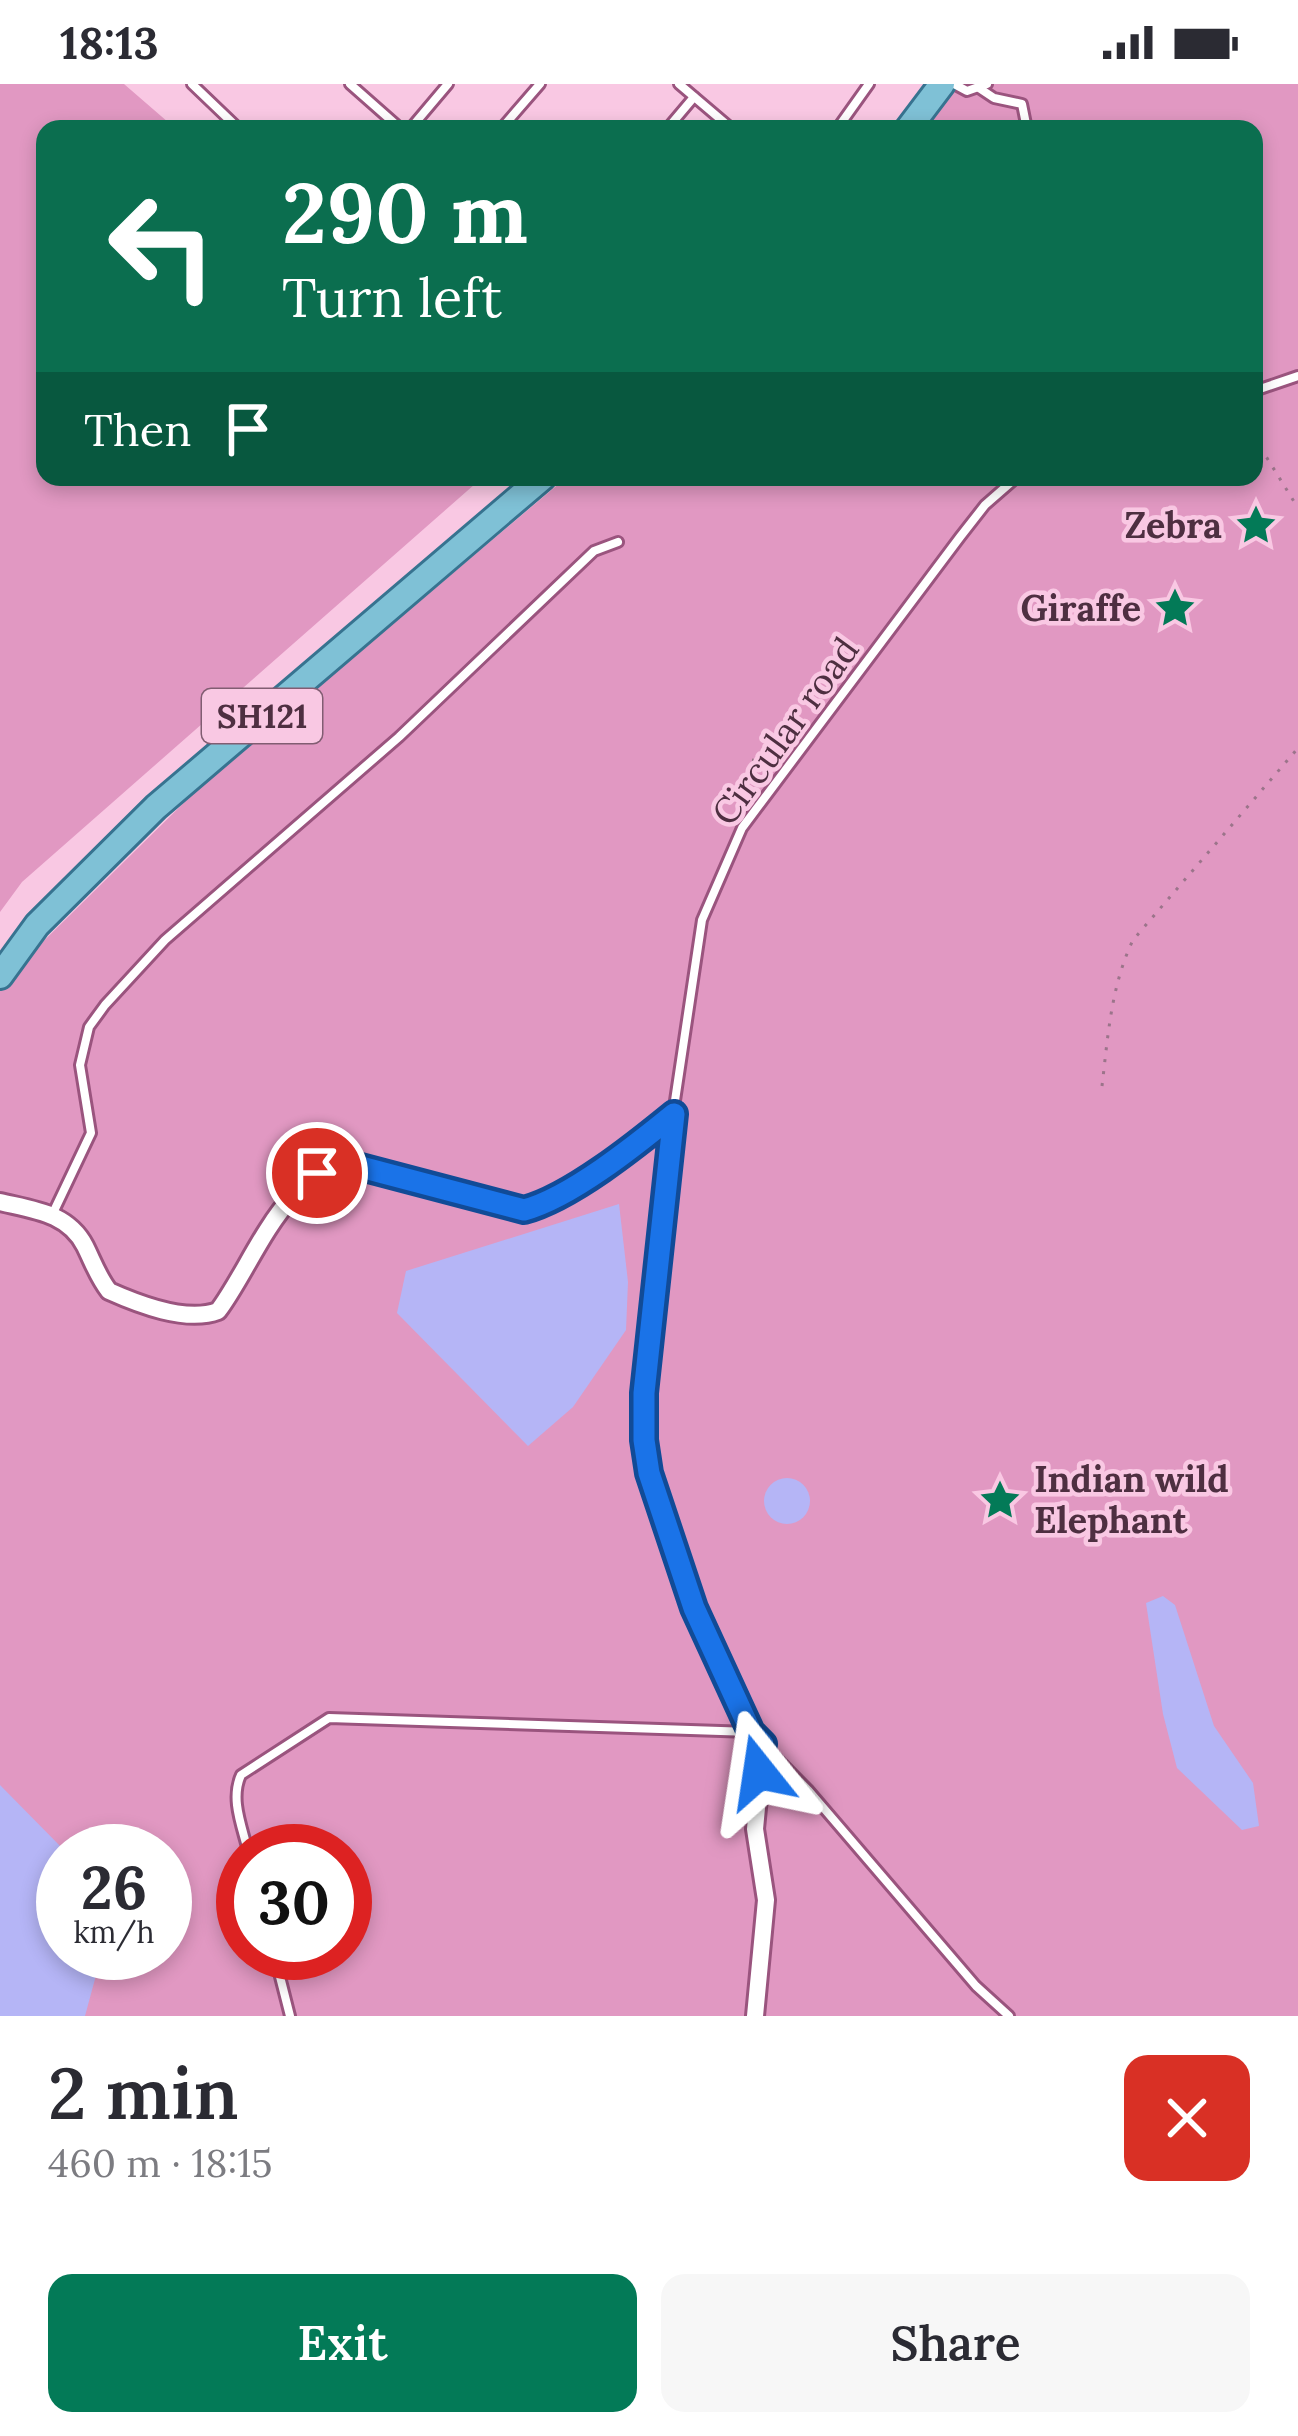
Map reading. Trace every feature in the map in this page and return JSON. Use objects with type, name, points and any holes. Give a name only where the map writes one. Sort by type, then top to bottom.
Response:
[{"type":"main road","points":[[897,120],[924,84]]},
{"type":"main road","points":[[915,120],[942,84]]},
{"type":"main road","name":"SH121","points":[[0,952],[26,916],[169,785],[513,486]]},
{"type":"main road","name":"SH121","points":[[0,976],[37,925],[169,785],[533,486]]},
{"type":"street","points":[[0,1202],[52,1214],[69,1225],[83,1241],[109,1291],[189,1316],[204,1316],[218,1312],[281,1210],[317,1173],[357,1166],[524,1210],[543,1204],[637,1144],[674,1114]]},
{"type":"street","points":[[754,2016],[766,1900],[755,1828],[757,1738]]},
{"type":"lane","points":[[192,84],[230,120]]},
{"type":"lane","points":[[350,84],[391,120]]},
{"type":"lane","points":[[418,120],[448,84]]},
{"type":"lane","points":[[509,120],[540,84]]},
{"type":"lane","points":[[680,84],[721,120]]},
{"type":"lane","points":[[843,120],[869,84]]},
{"type":"lane","points":[[955,84],[967,91],[983,86],[994,98],[1022,104],[1025,120]]},
{"type":"lane","points":[[675,120],[694,97]]},
{"type":"lane","points":[[1263,388],[1298,376]]},
{"type":"lane","name":"Circular road","points":[[1007,486],[960,537],[742,828],[702,920],[674,1114],[644,1393],[644,1440],[649,1473],[694,1608],[757,1738],[976,1986],[1009,2016]]},
{"type":"lane","points":[[52,1214],[91,1133],[80,1065],[89,1027],[105,1005],[180,926],[399,737],[594,551],[618,542]]},
{"type":"lane","points":[[241,1824],[236,1786],[242,1775],[329,1718],[757,1738]]},
{"type":"lane","points":[[281,1980],[290,2016]]},
{"type":"path","points":[[1263,452],[1298,508]]},
{"type":"path","points":[[1102,1086],[1112,1002],[1120,967],[1133,940],[1298,748]]},
{"type":"path","points":[[752,760],[790,765]]},
{"type":"shaded area","points":[[0,84],[124,84],[166,120],[36,120],[36,486],[473,486],[22,882],[0,912]]},
{"type":"shaded area","points":[[957,84],[1298,84],[1298,2016],[0,2016],[0,984],[207,780],[556,486],[1263,486],[1263,120],[931,120]]},
{"type":"water","points":[[619,1204],[628,1282],[626,1330],[573,1407],[528,1446],[397,1313],[406,1271]]},
{"type":"water","points":[[787,1478],[803,1485],[810,1501],[803,1517],[787,1524],[771,1517],[764,1501],[771,1485]]},
{"type":"water","points":[[1163,1596],[1175,1605],[1214,1726],[1253,1783],[1259,1826],[1242,1830],[1177,1768],[1163,1714],[1146,1603]]},
{"type":"water","points":[[0,1785],[38,1824],[36,1980],[95,1980],[85,2016],[0,2016]]},
{"type":"place","name":"Zebra","points":[[1256,525]]},
{"type":"place","name":"Giraffe","points":[[1175,608]]},
{"type":"place","name":"Indian wild Elephant","points":[[1000,1500]]},
{"type":"route","points":[[317,1173],[357,1166],[524,1210],[543,1204],[637,1144],[674,1114],[644,1393],[644,1440],[649,1473],[694,1608],[751,1732],[763,1744],[759,1772]]}]
